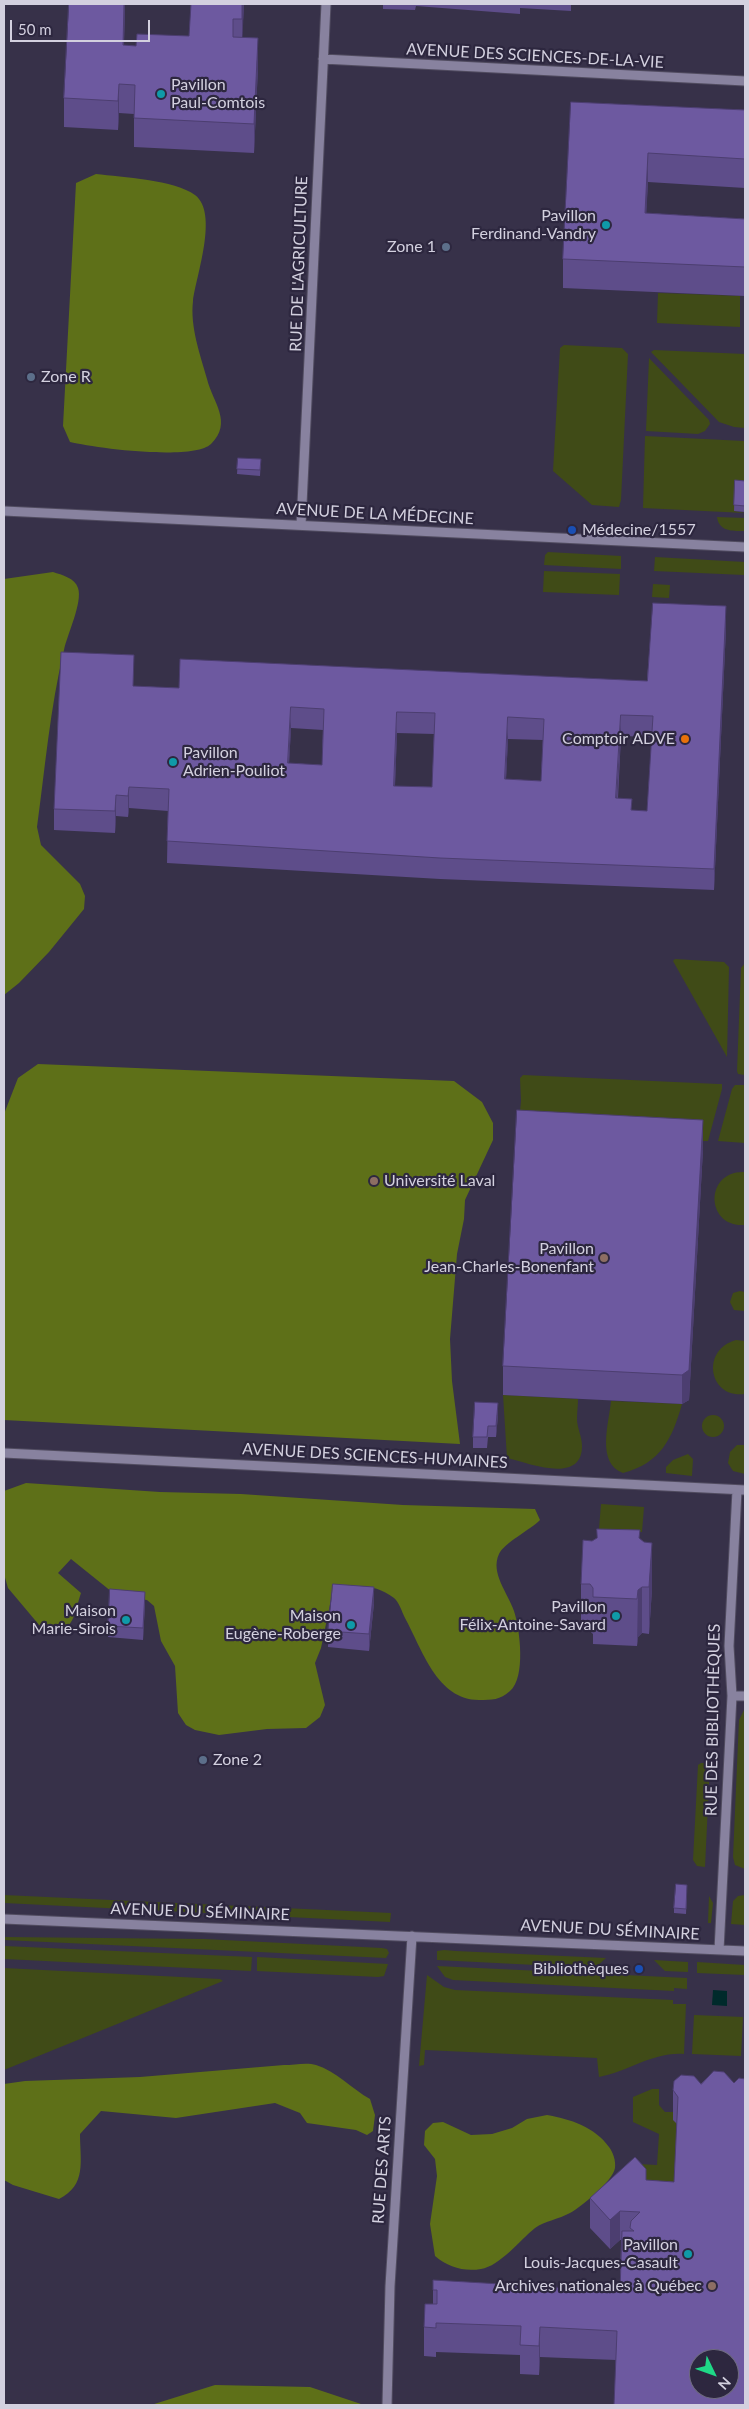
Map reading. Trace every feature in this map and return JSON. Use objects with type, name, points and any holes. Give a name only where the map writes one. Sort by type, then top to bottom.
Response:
[{"type":"street","name":"RUE DE L'AGRICULTURE","points":[[301,525],[326,4]]},
{"type":"street","name":"AVENUE DES SCIENCES-DE-LA-VIE","points":[[323,59],[745,81]]},
{"type":"street","name":"AVENUE DE LA MÉDECINE","points":[[4,511],[745,547]]},
{"type":"street","name":"AVENUE DES SCIENCES-HUMAINES","points":[[4,1452],[741,1490]]},
{"type":"street","name":"RUE DES BIBLIOTHÈQUES","points":[[720,1950],[732,1696],[729,1646],[741,1490]]},
{"type":"street","points":[[732,1696],[745,1696]]},
{"type":"street","name":"AVENUE DU SÉMINAIRE","points":[[4,1919],[745,1952]]},
{"type":"street","name":"RUE DES ARTS","points":[[387,2405],[390,2286],[412,1936]]},
{"type":"green space","points":[[96,174],[148,180],[175,186],[195,195],[202,204],[206,230],[192,311],[201,360],[220,412],[221,420],[217,436],[211,444],[201,449],[185,452],[143,452],[82,445],[70,442],[63,426],[76,183]]},
{"type":"green space","points":[[658,293],[740,296],[740,327],[657,323]]},
{"type":"green space","points":[[564,345],[622,348],[628,354],[621,500],[619,507],[592,505],[553,471],[560,348]]},
{"type":"green space","points":[[654,350],[745,354],[745,428],[719,422],[651,352]]},
{"type":"green space","points":[[649,358],[709,420],[710,424],[705,431],[698,434],[646,431]]},
{"type":"green space","points":[[645,436],[744,441],[745,487],[734,511],[745,513],[643,508]]},
{"type":"green space","points":[[717,517],[745,518],[745,531],[727,530],[721,526]]},
{"type":"green space","points":[[548,552],[621,556],[621,569],[544,565],[545,555]]},
{"type":"green space","points":[[655,557],[745,562],[744,575],[654,571]]},
{"type":"green space","points":[[544,571],[620,574],[619,595],[543,592]]},
{"type":"green space","points":[[53,572],[68,577],[74,582],[79,594],[77,610],[64,650],[55,694],[37,827],[41,845],[80,884],[85,896],[84,909],[49,952],[19,983],[4,995],[4,579]]},
{"type":"green space","points":[[653,584],[670,585],[669,598],[652,597]]},
{"type":"green space","points":[[675,959],[724,962],[729,967],[727,1057],[673,961]]},
{"type":"green space","points":[[745,963],[745,1075],[738,1074],[737,1071],[741,968]]},
{"type":"green space","points":[[38,1064],[454,1081],[482,1102],[493,1123],[493,1140],[465,1200],[464,1219],[457,1254],[450,1339],[452,1381],[460,1444],[4,1420],[4,1114],[18,1078]]},
{"type":"green space","points":[[523,1075],[722,1084],[722,1089],[708,1141],[517,1140],[521,1101],[520,1078]]},
{"type":"green space","points":[[735,1085],[745,1085],[745,1143],[718,1141],[732,1089]]},
{"type":"green space","points":[[745,1172],[745,1225],[732,1224],[722,1218],[717,1209],[716,1189],[722,1180],[732,1174]]},
{"type":"green space","points":[[745,1292],[745,1311],[734,1310],[730,1302],[733,1293]]},
{"type":"green space","points":[[736,1340],[745,1341],[745,1394],[733,1394],[723,1389],[717,1382],[714,1373],[717,1353],[725,1345]]},
{"type":"green space","points":[[503,1395],[578,1399],[577,1422],[582,1446],[580,1458],[573,1465],[564,1468],[553,1468],[540,1467],[507,1458]]},
{"type":"green space","points":[[611,1401],[682,1404],[674,1428],[663,1448],[647,1463],[623,1473],[609,1461],[607,1452],[606,1442]]},
{"type":"green space","points":[[713,1415],[721,1418],[724,1426],[721,1434],[713,1437],[705,1434],[702,1426],[705,1418]]},
{"type":"green space","points":[[737,1445],[745,1445],[745,1474],[733,1471],[728,1463],[730,1452]]},
{"type":"green space","points":[[688,1454],[693,1459],[692,1476],[666,1473],[666,1467],[673,1460]]},
{"type":"green space","points":[[26,1483],[160,1492],[241,1494],[403,1505],[535,1509],[540,1520],[506,1545],[499,1554],[497,1561],[498,1576],[514,1611],[520,1641],[520,1665],[515,1685],[506,1694],[492,1700],[464,1698],[452,1692],[433,1671],[425,1658],[396,1600],[387,1593],[372,1588],[364,1586],[349,1587],[333,1590],[321,1648],[315,1663],[325,1705],[320,1717],[306,1728],[267,1729],[219,1735],[195,1730],[186,1725],[178,1713],[175,1666],[161,1641],[154,1606],[147,1600],[117,1596],[71,1559],[58,1573],[81,1593],[75,1614],[69,1625],[65,1629],[51,1635],[45,1632],[8,1588],[4,1574],[4,1491]]},
{"type":"green space","points":[[601,1504],[644,1507],[642,1532],[599,1529]]},
{"type":"green space","points":[[745,1708],[745,1869],[735,1865],[733,1857],[739,1720]]},
{"type":"green space","points":[[710,1763],[705,1867],[697,1866],[693,1860],[698,1765]]},
{"type":"green space","points":[[4,1895],[391,1913],[390,1922],[4,1903]]},
{"type":"green space","points":[[745,1895],[745,1925],[731,1924],[733,1901],[738,1896]]},
{"type":"green space","points":[[709,1896],[713,1903],[711,1923],[708,1923]]},
{"type":"green space","points":[[4,1937],[204,1939],[382,1948],[387,1949],[389,1953],[386,1958],[4,1940]]},
{"type":"green space","points":[[4,1946],[252,1957],[251,1971],[4,1959]]},
{"type":"green space","points":[[437,1951],[606,1958],[595,1968],[437,1960]]},
{"type":"green space","points":[[257,1957],[388,1964],[384,1976],[378,1977],[257,1971]]},
{"type":"green space","points":[[654,1960],[688,1962],[688,1972],[665,1971]]},
{"type":"green space","points":[[697,1962],[745,1965],[745,1975],[697,1973]]},
{"type":"green space","points":[[437,1966],[687,1978],[687,1989],[674,1988],[674,1991],[453,1980],[445,1977]]},
{"type":"green space","points":[[4,1968],[220,1979],[223,1981],[4,2070]]},
{"type":"green space","points":[[427,1975],[444,1987],[455,1990],[673,2000],[673,2004],[686,2004],[684,2054],[661,2056],[599,2077],[597,2058],[425,2050],[424,2065],[419,2066]]},
{"type":"green space","points":[[694,2015],[743,2017],[741,2056],[692,2054]]},
{"type":"green space","points":[[284,2065],[316,2065],[337,2076],[370,2099],[375,2115],[373,2131],[367,2135],[356,2130],[307,2123],[300,2113],[275,2103],[176,2118],[101,2111],[80,2134],[80,2171],[74,2187],[68,2193],[59,2199],[13,2185],[4,2180],[4,2084],[25,2081],[140,2077]]},
{"type":"green space","points":[[652,2089],[659,2089],[659,2105],[665,2112],[673,2112],[678,2126],[674,2199],[660,2194],[635,2169],[638,2164],[657,2165],[659,2134],[633,2122],[633,2097]]},
{"type":"green space","points":[[547,2115],[581,2125],[597,2134],[603,2140],[612,2151],[615,2162],[615,2168],[609,2180],[596,2193],[570,2213],[535,2228],[502,2258],[488,2267],[475,2270],[462,2269],[440,2260],[435,2256],[430,2224],[437,2176],[435,2159],[424,2145],[425,2131],[433,2123],[443,2122],[471,2135],[492,2134],[512,2128],[527,2119]]},
{"type":"green space","points":[[215,2385],[310,2387],[364,2405],[151,2405]]},
{"type":"shaded area","points":[[713,1990],[727,1991],[727,2006],[712,2005]]},
{"type":"building","name":"Pavillon Paul-Comtois","points":[[69,4],[124,4],[123,45],[136,46],[137,34],[189,36],[191,4],[242,4],[242,19],[233,19],[233,37],[258,38],[254,124],[134,118],[135,85],[119,84],[118,101],[64,98]]},
{"type":"building","name":"Pavillon Ferdinand-Vandry","points":[[571,102],[745,110],[745,159],[648,153],[645,213],[745,219],[745,267],[563,259]]},
{"type":"building","points":[[238,458],[261,459],[260,470],[237,469]]},
{"type":"building","points":[[735,480],[745,481],[745,506],[734,505]]},
{"type":"building","name":"Pavillon Adrien-Pouliot","points":[[653,603],[726,606],[714,869],[440,858],[167,841],[169,789],[129,787],[128,796],[116,795],[115,811],[54,809],[61,652],[134,655],[133,686],[179,688],[180,659],[647,681]],"holes":[[[291,707],[324,709],[322,765],[288,763]],[[397,712],[435,713],[432,787],[394,786]],[[621,715],[653,716],[647,811],[631,810],[632,799],[616,798]],[[508,717],[544,719],[541,781],[505,779]]]},
{"type":"building","name":"Pavillon Jean-Charles-Bonenfant","points":[[517,1110],[703,1120],[689,1370],[682,1375],[503,1366]]},
{"type":"building","points":[[475,1402],[498,1403],[496,1426],[488,1426],[487,1437],[473,1437]]},
{"type":"building","points":[[597,1529],[640,1530],[639,1538],[644,1542],[652,1543],[649,1587],[642,1587],[638,1590],[637,1599],[593,1597],[593,1588],[590,1584],[581,1584],[583,1540],[592,1541],[597,1538]]},
{"type":"building","name":"Maison Eugène-Roberge","points":[[333,1584],[374,1587],[369,1634],[328,1631]]},
{"type":"building","name":"Maison Marie-Sirois","points":[[110,1589],[145,1592],[143,1628],[108,1626]]},
{"type":"building","points":[[676,1884],[687,1885],[686,1909],[674,1908]]},
{"type":"building","name":"Pavillon Louis-Jacques-Casault","points":[[714,2071],[724,2072],[734,2083],[739,2078],[745,2079],[745,2405],[614,2405],[617,2331],[540,2327],[539,2346],[520,2345],[521,2326],[436,2323],[436,2328],[424,2327],[425,2304],[437,2304],[437,2290],[433,2290],[433,2280],[620,2291],[622,2231],[634,2231],[630,2228],[631,2221],[640,2212],[620,2211],[610,2220],[590,2198],[635,2157],[646,2169],[646,2180],[674,2182],[678,2097],[673,2090],[674,2081],[681,2075],[694,2076],[701,2084]]},
{"type":"place","name":"Pavillon Paul-Comtois","points":[[161,94]]},
{"type":"place","name":"Pavillon Ferdinand-Vandry","points":[[606,225]]},
{"type":"place","name":"Zone 1","points":[[446,247]]},
{"type":"place","name":"Zone R","points":[[31,377]]},
{"type":"place","name":"Médecine/1557","points":[[572,530]]},
{"type":"place","name":"Comptoir ADVE","points":[[685,739]]},
{"type":"place","name":"Pavillon Adrien-Pouliot","points":[[173,762]]},
{"type":"place","name":"Université Laval","points":[[374,1181]]},
{"type":"place","name":"Pavillon Jean-Charles-Bonenfant","points":[[604,1258]]},
{"type":"place","name":"Pavillon Félix-Antoine-Savard","points":[[616,1616]]},
{"type":"place","name":"Maison Marie-Sirois","points":[[126,1620]]},
{"type":"place","name":"Maison Eugène-Roberge","points":[[351,1625]]},
{"type":"place","name":"Zone 2","points":[[203,1760]]},
{"type":"place","name":"Bibliothèques","points":[[639,1969]]},
{"type":"place","name":"Pavillon Louis-Jacques-Casault","points":[[688,2254]]},
{"type":"place","name":"Archives nationales à Québec","points":[[712,2286]]}]
